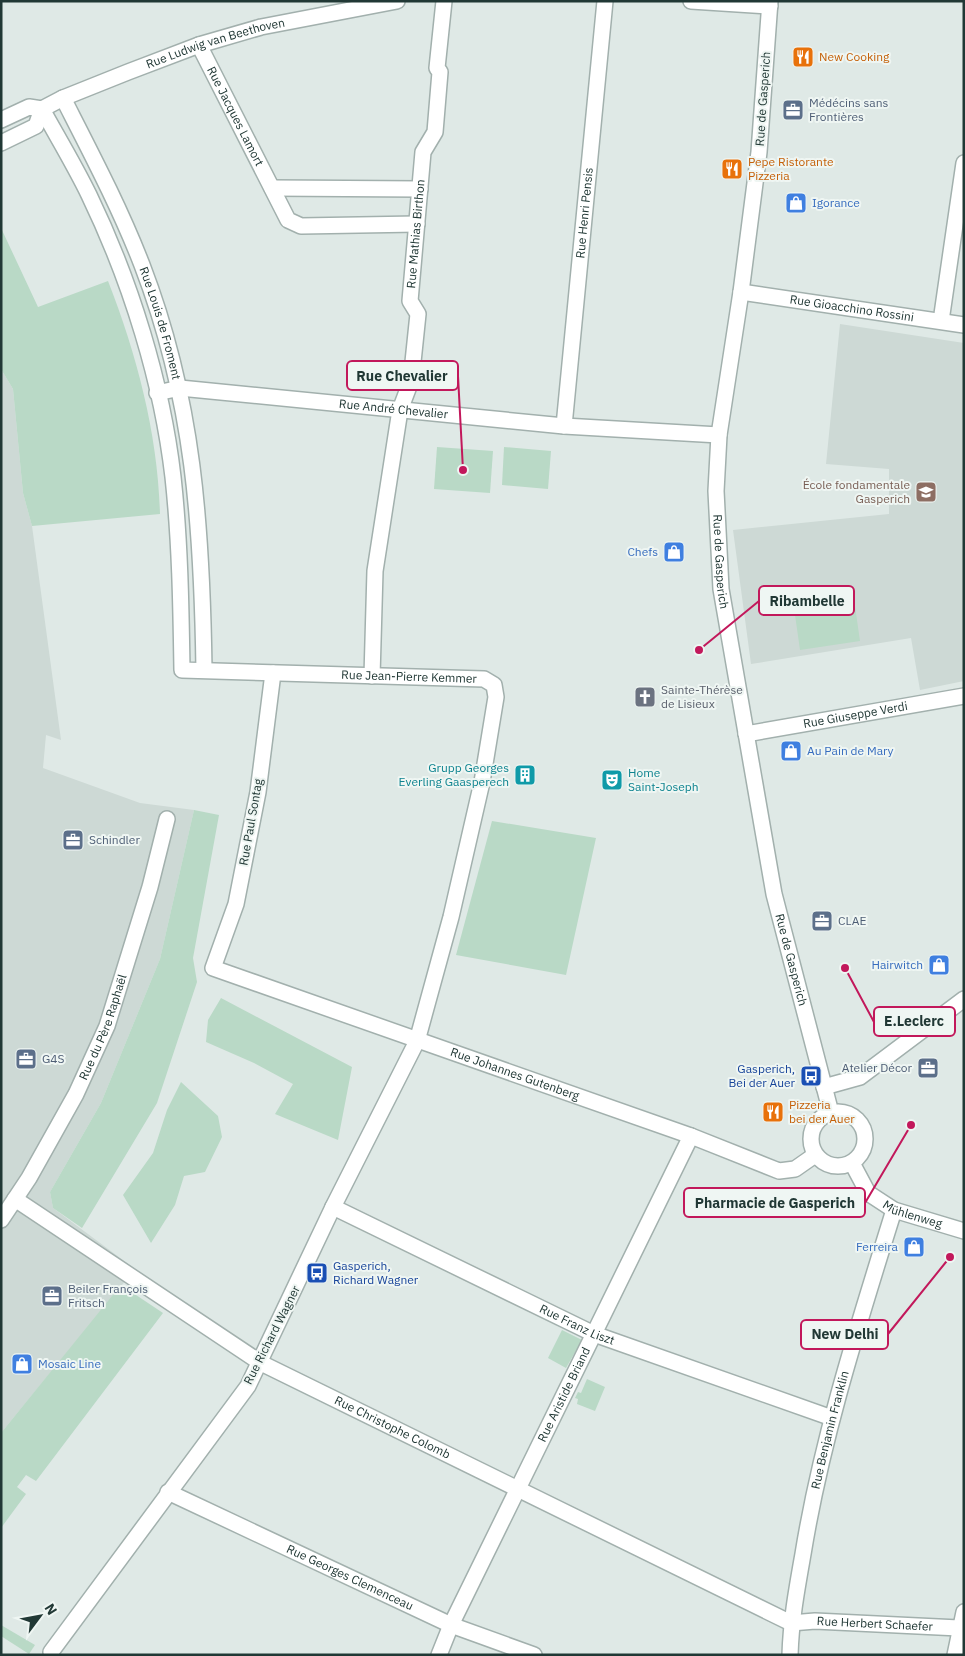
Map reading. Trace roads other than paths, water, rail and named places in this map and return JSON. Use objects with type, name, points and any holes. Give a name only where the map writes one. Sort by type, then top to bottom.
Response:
[{"type":"street","name":"Rue Ludwig van Beethoven","points":[[1,120],[29,107],[42,109],[63,98],[200,45],[261,27],[397,1]]},
{"type":"street","name":"Rue Mathias Birthon","points":[[372,676],[375,571],[400,410],[411,381],[418,314],[410,301],[423,152],[435,132],[440,72],[437,68],[444,1]]},
{"type":"street","name":"Rue Henri Pensis","points":[[564,426],[605,1]]},
{"type":"street","points":[[691,1],[770,4]]},
{"type":"street","name":"Rue de Gasperich","points":[[770,4],[759,152],[741,292],[719,435],[716,491],[718,554],[721,589],[774,894],[831,1113]]},
{"type":"street","name":"Rue Jacques Lamort","points":[[200,45],[288,220],[301,226],[417,224]]},
{"type":"street","name":"Rue Louis de Froment","points":[[42,109],[89,195],[123,276],[144,336],[173,476],[180,567],[182,670],[200,670],[203,566],[194,472],[180,388],[159,314],[142,264],[109,189],[63,98]]},
{"type":"street","points":[[1,143],[36,126],[42,109]]},
{"type":"street","points":[[941,321],[964,163]]},
{"type":"street","points":[[272,188],[420,189]]},
{"type":"street","name":"Rue Gioacchino Rossini","points":[[741,292],[964,324]]},
{"type":"street","name":"Rue André Chevalier","points":[[157,393],[180,388],[564,426],[719,435]]},
{"type":"street","points":[[180,567],[203,566]]},
{"type":"street","name":"Rue Jean-Pierre Kemmer","points":[[200,670],[484,679],[494,686],[496,697],[482,782],[451,917],[417,1041]]},
{"type":"street","name":"Rue Paul Sontag","points":[[213,968],[236,904],[258,792],[273,673]]},
{"type":"street","name":"Rue Giuseppe Verdi","points":[[746,734],[964,696]]},
{"type":"street","name":"Rue du Père Raphaël","points":[[1,1220],[76,1094],[107,1026],[150,887],[167,819]]},
{"type":"street","name":"Rue Johannes Gutenberg","points":[[213,968],[690,1136],[779,1171],[795,1169],[815,1155]]},
{"type":"street","points":[[824,1087],[860,1077],[964,999]]},
{"type":"street","name":"Rue Richard Wagner","points":[[51,1652],[248,1386],[333,1207],[417,1041]]},
{"type":"street","points":[[831,1113],[850,1115],[863,1129],[866,1138],[864,1148],[852,1163],[836,1166],[828,1164],[815,1155],[812,1145],[812,1134],[815,1125],[831,1113]]},
{"type":"street","name":"Rue Aristide Briand","points":[[439,1655],[451,1625],[690,1136]]},
{"type":"street","name":"Mühlenweg","points":[[852,1163],[868,1193],[894,1210],[964,1231]]},
{"type":"street","name":"Rue Christophe Colomb","points":[[15,1199],[260,1363],[791,1622]]},
{"type":"street","name":"Rue Franz Liszt","points":[[333,1207],[594,1334],[832,1418]]},
{"type":"street","name":"Rue Benjamin Franklin","points":[[790,1655],[791,1622],[812,1499],[832,1418],[894,1210]]},
{"type":"street","name":"Rue Georges Clemenceau","points":[[168,1492],[451,1625],[534,1655]]},
{"type":"street","points":[[955,1655],[959,1628],[964,1612]]},
{"type":"street","name":"Rue Herbert Schaefer","points":[[791,1622],[816,1621],[959,1628]]},
{"type":"place","name":"New Cooking","points":[[803,57]]},
{"type":"place","name":"Médécins sans Frontières","points":[[793,110]]},
{"type":"place","name":"Pepe Ristorante Pizzeria","points":[[732,169]]},
{"type":"place","name":"Igorance","points":[[796,203]]},
{"type":"place","name":"Rue Chevalier","points":[[463,470]]},
{"type":"place","name":"École fondamentale Gasperich","points":[[926,492]]},
{"type":"place","name":"Chefs","points":[[674,552]]},
{"type":"place","name":"Ribambelle","points":[[699,650]]},
{"type":"place","name":"Sainte-Thérèse de Lisieux","points":[[645,697]]},
{"type":"place","name":"Au Pain de Mary","points":[[791,751]]},
{"type":"place","name":"Grupp Georges Everling Gaasperech","points":[[525,775]]},
{"type":"place","name":"Home Saint-Joseph","points":[[612,780]]},
{"type":"place","name":"Schindler","points":[[73,840]]},
{"type":"place","name":"CLAE","points":[[822,921]]},
{"type":"place","name":"Hairwitch","points":[[939,965]]},
{"type":"place","name":"E.Leclerc","points":[[845,968]]},
{"type":"place","name":"G4S","points":[[26,1059]]},
{"type":"place","name":"Atelier Décor","points":[[928,1068]]},
{"type":"place","name":"Gasperich, Bei der Auer","points":[[811,1076]]},
{"type":"place","name":"Pizzeria bei der Auer","points":[[773,1112]]},
{"type":"place","name":"Pharmacie de Gasperich","points":[[911,1125]]},
{"type":"place","name":"Ferreira","points":[[914,1247]]},
{"type":"place","name":"New Delhi","points":[[950,1257]]},
{"type":"place","name":"Gasperich, Richard Wagner","points":[[317,1273]]},
{"type":"place","name":"Beiler François Fritsch","points":[[52,1296]]},
{"type":"place","name":"Mosaic Line","points":[[22,1364]]}]
